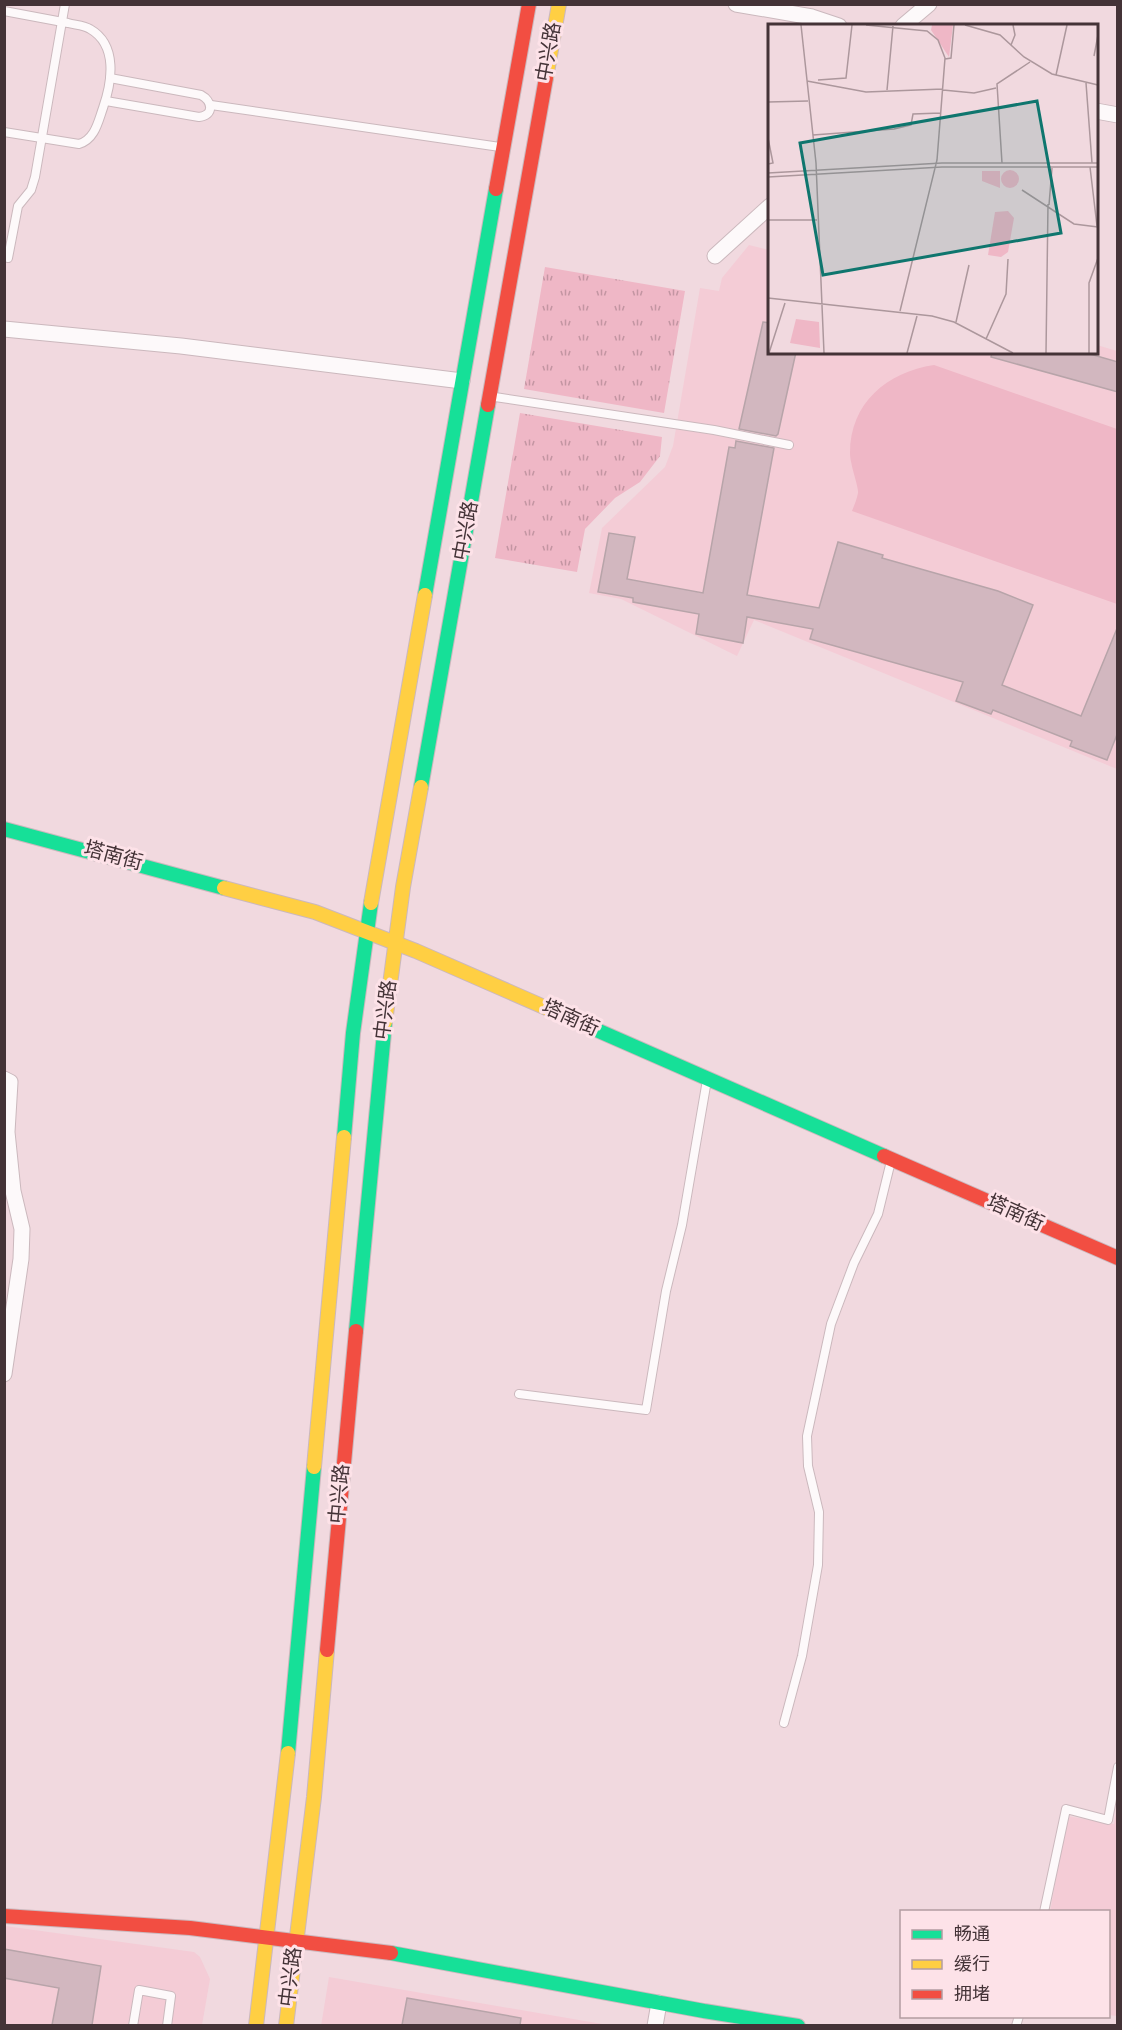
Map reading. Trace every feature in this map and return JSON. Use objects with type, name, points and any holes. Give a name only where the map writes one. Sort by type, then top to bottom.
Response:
[{"type":"main road","name":"中兴路","points":[[256,2025],[284,1794],[353,1033],[374,883],[529,4]]},
{"type":"main road","name":"中兴路","points":[[286,2025],[315,1786],[383,1037],[404,887],[559,4]]},
{"type":"main road","name":"塔南街","points":[[4,829],[315,912],[368,932],[1118,1258]]},
{"type":"main road","points":[[4,1916],[190,1928],[415,1956],[659,2003],[798,2025]]},
{"type":"street","points":[[735,4],[812,17],[833,24]]},
{"type":"street","points":[[905,24],[929,4]]},
{"type":"street","points":[[1098,111],[1118,115]]},
{"type":"street","points":[[715,256],[768,208]]},
{"type":"street","points":[[4,329],[181,346],[462,381]]},
{"type":"street","points":[[4,1079],[10,1082],[7,1132],[13,1191],[22,1229],[21,1259],[4,1374]]},
{"type":"street","points":[[655,2025],[659,2003]]},
{"type":"lane","points":[[8,258],[18,206],[31,190],[65,4]]},
{"type":"lane","points":[[4,11],[88,27],[104,42],[109,54],[110,78],[105,101],[92,136],[87,142],[79,144],[4,132]]},
{"type":"lane","points":[[105,101],[200,117],[210,113],[211,105],[208,99],[201,94],[110,78]]},
{"type":"lane","points":[[211,105],[503,148]]},
{"type":"lane","points":[[490,396],[714,430],[789,446]]},
{"type":"lane","points":[[519,1394],[646,1410],[666,1291],[682,1225],[707,1079]]},
{"type":"lane","points":[[784,1723],[802,1656],[818,1565],[819,1512],[808,1466],[807,1436],[831,1323],[854,1263],[878,1214],[891,1160]]},
{"type":"lane","points":[[1044,1910],[1066,1809],[1108,1820],[1118,1767]]},
{"type":"lane","points":[[133,2025],[139,1990],[171,1996],[166,2025]]},
{"type":"shaded area","points":[[749,245],[768,250],[768,354],[1098,354],[1098,345],[1117,351],[1117,769],[754,620],[737,656],[621,599],[589,593],[602,528],[665,467],[673,446],[700,288],[719,291],[722,278]]},
{"type":"shaded area","points":[[1117,1808],[1117,2016],[1110,2015],[1110,1910],[1050,1910],[1067,1816],[1114,1824]]},
{"type":"shaded area","points":[[5,1926],[194,1952],[200,1957],[210,1979],[202,2025],[5,2026]]},
{"type":"shaded area","points":[[329,1977],[608,2025],[321,2026]]},
{"type":"green space","points":[[545,267],[685,291],[664,413],[524,389]]},
{"type":"green space","points":[[934,365],[1117,429],[1117,604],[852,511],[858,493],[850,458],[852,435],[864,405],[874,393],[901,375]]},
{"type":"green space","points":[[520,413],[662,437],[660,456],[640,482],[615,498],[585,529],[577,572],[495,558]]},
{"type":"building","points":[[763,322],[768,323],[768,354],[796,354],[778,434],[776,436],[739,429]]},
{"type":"building","points":[[992,354],[1090,354],[1118,362],[1118,392],[991,357]]},
{"type":"building","points":[[736,441],[774,448],[747,595],[819,608],[838,542],[883,555],[882,558],[998,591],[1033,605],[1002,685],[1081,716],[1118,626],[1118,732],[1107,760],[1070,746],[1072,741],[993,710],[991,714],[956,701],[963,682],[810,639],[813,629],[747,617],[743,643],[696,634],[699,614],[633,602],[633,598],[598,592],[609,533],[635,537],[627,579],[703,593],[729,447],[735,448]]},
{"type":"building","points":[[4,1949],[101,1966],[92,2025],[52,2025],[59,1988],[4,1978]]},
{"type":"building","points":[[407,1998],[521,2018],[520,2025],[402,2025]]},
{"type":"traffic: fast","points":[[425,595],[496,189]]},
{"type":"traffic: fast","points":[[421,787],[488,405]]},
{"type":"traffic: fast","points":[[4,829],[224,888]]},
{"type":"traffic: fast","points":[[344,1137],[353,1033],[371,903]]},
{"type":"traffic: fast","points":[[567,1017],[884,1156]]},
{"type":"traffic: fast","points":[[356,1331],[385,1022]]},
{"type":"traffic: fast","points":[[288,1753],[314,1467]]},
{"type":"traffic: fast","points":[[391,1953],[704,2011],[798,2026]]},
{"type":"traffic: slow","points":[[546,78],[559,4]]},
{"type":"traffic: slow","points":[[371,903],[425,595]]},
{"type":"traffic: slow","points":[[385,1022],[403,887],[421,787]]},
{"type":"traffic: slow","points":[[224,888],[315,912],[416,951],[567,1017]]},
{"type":"traffic: slow","points":[[314,1467],[344,1137]]},
{"type":"traffic: slow","points":[[286,2026],[314,1797],[327,1650]]},
{"type":"traffic: slow","points":[[256,2026],[288,1753]]},
{"type":"traffic: jam","points":[[496,189],[529,4]]},
{"type":"traffic: jam","points":[[488,405],[546,78]]},
{"type":"traffic: jam","points":[[884,1156],[1118,1258]]},
{"type":"traffic: jam","points":[[327,1650],[356,1331]]},
{"type":"traffic: jam","points":[[4,1916],[190,1928],[391,1953]]}]
